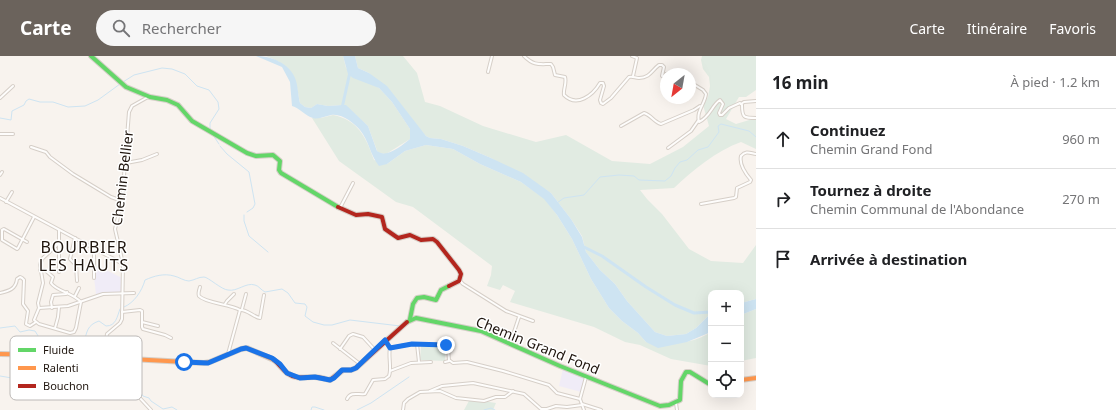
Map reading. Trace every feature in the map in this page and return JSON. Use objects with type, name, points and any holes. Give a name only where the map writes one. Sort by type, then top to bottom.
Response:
[{"type":"street","points":[[91,56],[124,86],[148,97],[167,100],[178,105],[192,121],[250,155],[273,155],[280,162],[279,170],[281,173],[340,209],[356,215],[368,214],[382,217],[385,229],[398,238],[408,235],[421,240],[435,240],[459,270],[461,275],[460,281]]},
{"type":"street","points":[[488,72],[492,56]]},
{"type":"street","points":[[524,56],[530,61],[538,64],[551,64],[555,75],[566,77],[563,92],[564,95],[572,100],[584,99],[596,90],[600,83],[603,82],[604,86],[600,100],[603,104],[611,98],[629,77],[633,76],[640,78],[650,74],[659,65],[662,65],[664,68]]},
{"type":"street","points":[[632,56],[637,58],[633,76]]},
{"type":"street","points":[[0,98],[13,86]]},
{"type":"street","points":[[668,148],[691,131],[698,121],[701,106],[706,98],[706,93],[696,86]]},
{"type":"street","name":"Chemin Bellier","points":[[106,336],[106,334],[122,321],[123,264],[115,229],[122,201],[130,110],[132,106],[148,97]]},
{"type":"street","points":[[698,121],[701,121],[708,115],[718,100],[723,102],[719,113],[721,116],[729,108],[744,102],[756,101]]},
{"type":"street","points":[[741,104],[744,116],[747,118],[756,118]]},
{"type":"street","points":[[621,126],[644,113],[661,124],[701,106]]},
{"type":"street","points":[[0,134],[13,134]]},
{"type":"street","points":[[31,147],[46,152],[50,157],[73,174],[111,197],[122,201]]},
{"type":"street","points":[[701,204],[736,197],[738,188],[751,180],[743,168],[740,160],[741,156],[744,152],[756,154]]},
{"type":"street","points":[[125,163],[142,160],[157,154]]},
{"type":"street","points":[[340,209],[353,184]]},
{"type":"street","points":[[6,202],[12,192]]},
{"type":"street","points":[[0,198],[123,264]]},
{"type":"street","points":[[27,242],[22,239],[4,229],[2,229],[2,240],[18,248],[22,239],[34,217]]},
{"type":"street","points":[[59,230],[59,272]]},
{"type":"street","points":[[75,238],[70,259],[76,265],[77,281]]},
{"type":"street","points":[[36,322],[34,320],[39,308],[39,298],[43,283],[40,265],[42,259],[59,243]]},
{"type":"street","points":[[94,248],[94,278]]},
{"type":"street","points":[[40,270],[45,270],[53,277],[52,283],[54,287],[75,296],[81,302]]},
{"type":"street","points":[[0,294],[14,288],[18,278],[22,278],[24,280],[23,304],[28,311],[26,324],[30,326],[36,322]]},
{"type":"street","points":[[460,281],[506,311],[532,321]]},
{"type":"street","points":[[142,360],[204,363],[229,355],[241,349],[249,348],[272,358],[280,364],[287,373],[300,378],[315,377],[330,380],[342,370],[353,370],[409,320],[413,303],[418,298],[424,297],[436,300],[441,290],[460,281]]},
{"type":"street","points":[[200,287],[198,294],[200,297],[212,303],[225,304],[260,318],[264,295]]},
{"type":"street","points":[[75,296],[79,288]]},
{"type":"street","points":[[52,308],[51,302],[53,296],[66,294],[67,292]]},
{"type":"street","points":[[39,308],[68,306],[98,296],[134,293]]},
{"type":"street","points":[[225,304],[234,294]]},
{"type":"street","points":[[229,355],[228,352],[246,294]]},
{"type":"street","points":[[36,322],[70,333],[74,332],[81,302]]},
{"type":"street","points":[[55,328],[59,307]]},
{"type":"street","points":[[122,312],[142,311],[143,329],[171,338]]},
{"type":"street","points":[[510,344],[519,317]]},
{"type":"street","name":"Chemin Grand Fond","points":[[409,320],[416,318],[482,331],[657,406],[665,406],[676,403]]},
{"type":"street","points":[[142,322],[158,326]]},
{"type":"street","points":[[340,349],[349,336],[353,334],[363,337],[374,350]]},
{"type":"street","points":[[347,399],[352,394],[365,394],[373,380],[386,378],[389,376],[390,348],[385,340]]},
{"type":"street","points":[[333,343],[360,364]]},
{"type":"street","points":[[390,348],[416,344],[446,345],[448,349],[449,361]]},
{"type":"street","points":[[416,344],[419,362]]},
{"type":"street","points":[[0,354],[10,354]]},
{"type":"street","points":[[390,371],[411,363],[431,362]]},
{"type":"street","points":[[445,362],[467,362],[501,370],[549,385],[557,393],[580,399]]},
{"type":"street","points":[[677,410],[676,403],[681,399],[680,387],[684,372],[690,372],[708,383]]},
{"type":"street","points":[[584,410],[580,399],[586,376]]},
{"type":"street","points":[[744,380],[756,378]]},
{"type":"street","points":[[430,391],[442,386],[463,383],[473,384],[513,391],[528,396],[536,406],[541,409],[556,406],[568,407],[582,404],[601,410]]},
{"type":"street","points":[[403,410],[404,403],[420,392],[440,391],[456,398],[484,401],[496,397],[505,397],[513,391]]},
{"type":"street","points":[[142,400],[151,410]]},
{"type":"shaded area","points":[[266,56],[343,56],[346,68],[379,88],[392,102],[410,129],[410,139],[386,154],[378,153],[368,126],[346,106],[328,106],[317,104],[311,108],[305,107],[300,103],[297,85],[292,73],[282,64]]},
{"type":"shaded area","points":[[355,56],[403,56],[417,73],[425,102],[440,106],[483,126],[536,142],[566,135],[612,161],[650,164],[683,147],[709,126],[703,105],[708,97],[710,86],[709,77],[703,69],[701,60],[702,56],[756,56],[756,90],[746,97],[739,97],[726,119],[736,124],[756,118],[756,149],[741,142],[723,150],[705,162],[674,188],[640,190],[662,214],[689,249],[711,261],[743,263],[756,245],[756,299],[744,302],[744,290],[708,290],[708,316],[696,328],[686,334],[667,336],[655,332],[586,252],[582,236],[551,193],[491,158],[463,146],[426,136],[369,73],[358,68]]},
{"type":"shaded area","points":[[333,115],[342,117],[355,125],[368,144],[374,160],[387,164],[405,151],[426,145],[453,149],[480,164],[521,182],[545,199],[557,215],[572,239],[591,279],[609,308],[622,321],[638,333],[646,342],[680,343],[696,339],[708,334],[708,365],[671,359],[640,345],[625,342],[594,327],[510,302],[515,291],[503,285],[500,290],[487,286],[491,275],[492,266],[413,207],[396,202],[339,161],[312,118],[321,118]]},
{"type":"shaded area","points":[[98,266],[122,278],[121,293],[96,294],[93,269]]},
{"type":"shaded area","points":[[756,309],[756,358],[744,360],[744,326],[744,314]]},
{"type":"shaded area","points":[[421,346],[446,347],[445,361],[420,360]]},
{"type":"shaded area","points":[[563,369],[584,378],[581,392],[559,386]]},
{"type":"shaded area","points":[[470,399],[496,403],[493,410],[464,410]]},
{"type":"water","points":[[256,56],[268,57],[279,61],[288,68],[296,81],[300,103],[305,107],[311,108],[317,104],[328,106],[346,105],[368,126],[377,151],[381,153],[390,152],[399,148],[410,139],[410,129],[392,102],[379,88],[353,78],[348,74],[343,56],[355,56],[358,68],[369,73],[387,86],[426,136],[463,146],[491,158],[523,173],[551,193],[571,219],[582,237],[586,252],[655,332],[667,336],[686,334],[696,328],[708,316],[708,333],[687,342],[658,348],[646,342],[638,333],[622,321],[609,308],[591,279],[572,239],[557,215],[544,199],[521,182],[480,164],[453,149],[426,145],[405,151],[387,164],[379,166],[363,134],[347,119],[335,115],[313,118],[307,116],[298,108],[292,106],[290,82],[282,67]]},
{"type":"water","points":[[756,299],[756,309],[744,314],[744,302]]},
{"type":"waterway","points":[[123,82],[134,75],[162,68],[172,69],[185,74],[197,86],[209,90],[218,102],[219,109],[210,123],[210,131]]},
{"type":"waterway","points":[[342,108],[350,72]]},
{"type":"waterway","points":[[0,118],[11,120],[12,111],[24,105],[29,99],[40,102],[53,102],[68,107],[85,106],[98,100],[120,84]]},
{"type":"waterway","points":[[557,203],[564,198],[584,195],[600,177],[619,175],[634,176],[639,180],[665,181],[671,176],[680,162],[687,160],[698,150],[708,147],[719,132],[718,126],[721,124],[749,131],[756,137]]},
{"type":"waterway","points":[[213,135],[219,144]]},
{"type":"waterway","points":[[220,146],[227,154],[249,172],[255,204],[253,208],[247,212]]},
{"type":"waterway","points":[[244,215],[244,221],[249,236],[268,252]]},
{"type":"waterway","points":[[580,245],[602,256],[646,287],[675,305],[694,313],[708,312]]},
{"type":"waterway","points":[[124,307],[134,300],[140,292],[145,280],[159,275],[170,275],[189,281],[204,277],[228,290],[235,290],[252,284],[265,292],[282,289],[288,293],[295,303],[305,304],[307,307],[305,316],[313,322],[324,325],[332,325],[350,320],[400,326]]},
{"type":"waterway","points":[[86,336],[88,329],[99,321],[106,326],[114,323],[120,309]]},
{"type":"waterway","points":[[0,328],[15,326],[20,332],[29,330],[35,331],[38,336]]},
{"type":"waterway","points":[[0,376],[10,378]]},
{"type":"waterway","points":[[357,410],[371,403],[409,377]]},
{"type":"waterway","points":[[142,395],[163,409],[172,407],[177,410]]},
{"type":"waterway","points":[[311,410],[312,407],[324,410]]},
{"type":"waterway","points":[[484,410],[491,408],[495,410]]},
{"type":"traffic: fast","points":[[91,56],[126,87],[150,97],[167,100],[178,105],[192,121],[247,153],[256,156],[273,155],[280,161],[279,170],[281,173],[338,207]]},
{"type":"traffic: fast","points":[[410,319],[413,304],[417,298],[424,297],[436,300],[441,290],[449,286]]},
{"type":"traffic: fast","points":[[407,322],[416,318],[481,331],[560,366],[660,406],[669,405],[680,400],[681,381],[686,372],[690,372],[708,383]]},
{"type":"traffic: slow","points":[[142,360],[204,363],[247,348],[274,360]]},
{"type":"traffic: slow","points":[[0,354],[10,354]]},
{"type":"traffic: slow","points":[[744,380],[756,378]]},
{"type":"traffic: jam","points":[[338,207],[356,215],[368,214],[382,217],[385,229],[398,238],[410,235],[421,240],[433,239],[437,242],[461,274],[459,281],[449,286]]},
{"type":"traffic: jam","points":[[274,360],[287,373],[294,377],[316,377],[330,380],[343,370],[351,370],[356,368],[407,322]]},
{"type":"district","name":"BOURBIER LES HAUTS","points":[[84,256]]},
{"type":"route","points":[[184,362],[208,363],[241,349],[249,348],[272,358],[280,364],[287,373],[294,377],[303,379],[318,377],[330,380],[342,370],[353,370],[356,368],[385,340],[390,348],[412,344],[446,345]]}]
